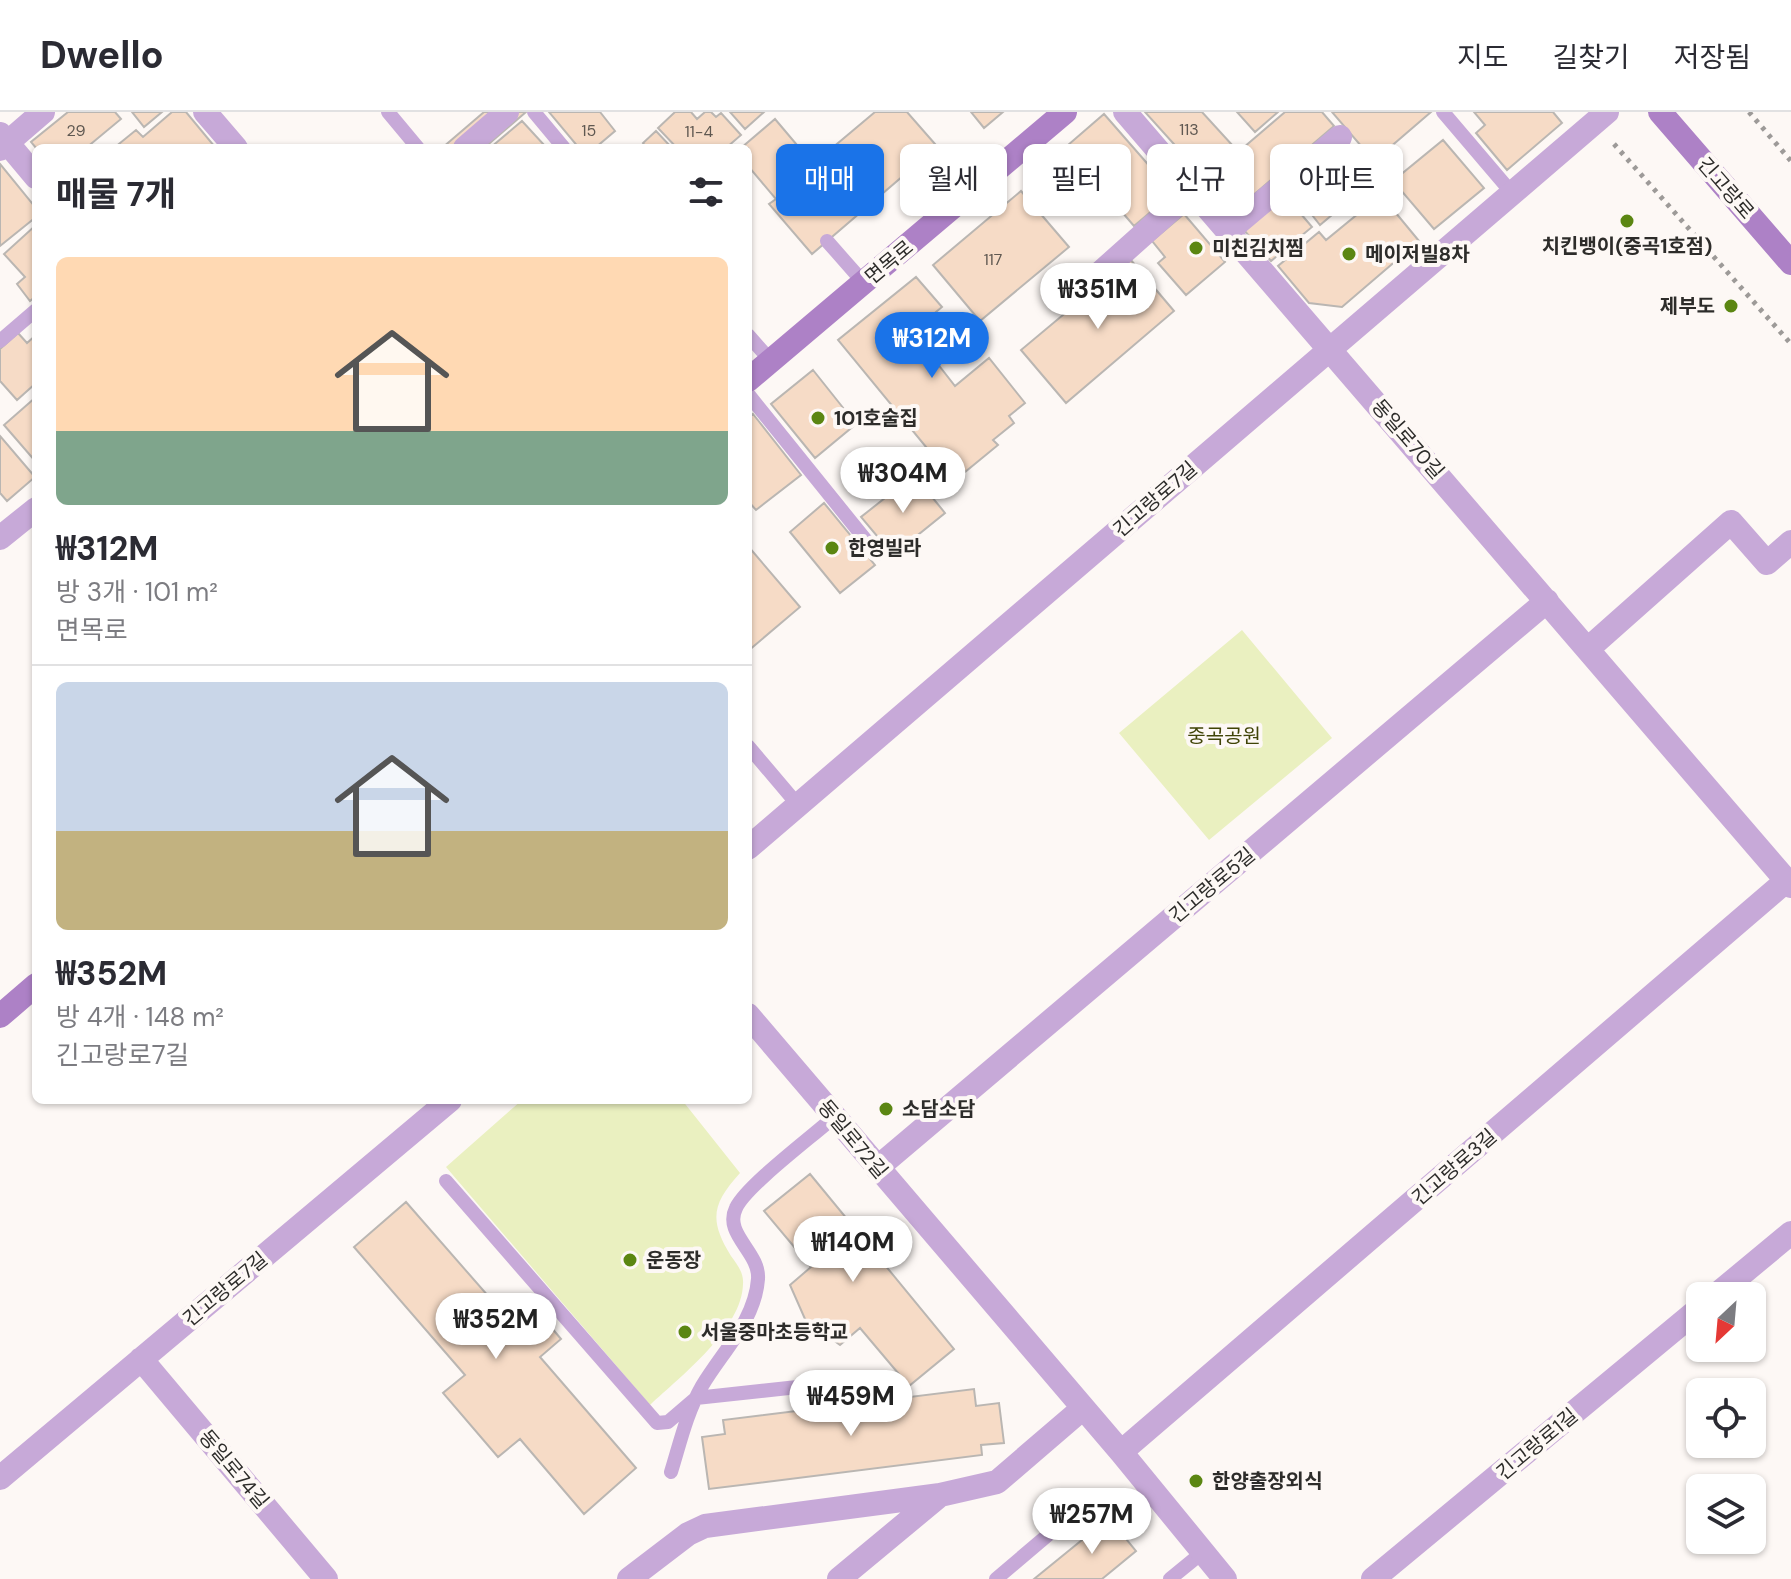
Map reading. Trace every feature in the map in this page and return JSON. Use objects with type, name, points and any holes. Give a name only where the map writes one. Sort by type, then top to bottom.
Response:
[{"type":"street","points":[[32,173],[2,142],[43,112]]},
{"type":"street","points":[[205,112],[233,144]]},
{"type":"street","points":[[470,144],[507,112]]},
{"type":"street","name":"면목로","points":[[752,377],[1065,112]]},
{"type":"street","name":"동일로70길","points":[[1125,112],[1153,144]]},
{"type":"street","name":"긴고랑로","points":[[1660,112],[1791,263]]},
{"type":"street","name":"긴고랑로7길","points":[[752,845],[1601,117]]},
{"type":"street","points":[[1228,231],[1340,137]]},
{"type":"street","points":[[1071,299],[1164,216]]},
{"type":"street","name":"동일로70길","points":[[1215,216],[1789,884]]},
{"type":"street","points":[[0,538],[32,512]]},
{"type":"street","points":[[1589,648],[1731,522],[1767,563],[1791,542]]},
{"type":"street","name":"긴고랑로5길","points":[[877,1168],[1547,601]]},
{"type":"street","name":"긴고랑로3길","points":[[1121,1452],[1789,884]]},
{"type":"street","points":[[0,1016],[32,988]]},
{"type":"street","name":"동일로72길","points":[[752,1020],[1121,1452],[1225,1579]]},
{"type":"street","name":"긴고랑로7길","points":[[0,1478],[445,1104]]},
{"type":"street","points":[[1732,1282],[1791,1233]]},
{"type":"street","name":"긴고랑로1길","points":[[1373,1579],[1686,1320]]},
{"type":"street","name":"동일로74길","points":[[141,1359],[326,1579]]},
{"type":"street","points":[[629,1579],[696,1529],[940,1495],[997,1482],[1082,1409]]},
{"type":"street","points":[[839,1579],[940,1495]]},
{"type":"lane","points":[[388,112],[415,144]]},
{"type":"lane","points":[[534,112],[561,144]]},
{"type":"lane","points":[[1443,112],[1512,193]]},
{"type":"lane","points":[[827,241],[864,283]]},
{"type":"lane","points":[[0,341],[32,313]]},
{"type":"lane","points":[[752,340],[771,361]]},
{"type":"lane","points":[[752,399],[877,554]]},
{"type":"lane","points":[[752,751],[798,805]]},
{"type":"lane","points":[[671,1472],[696,1398],[742,1329],[758,1281],[758,1267],[753,1256],[734,1229],[734,1210],[749,1191],[834,1117]]},
{"type":"lane","points":[[446,1181],[657,1423],[668,1422],[696,1398],[862,1380]]},
{"type":"lane","points":[[996,1579],[1075,1512]]},
{"type":"lane","points":[[1170,1579],[1203,1552]]},
{"type":"path","points":[[1749,112],[1791,161]]},
{"type":"path","points":[[1601,117],[1791,344]]},
{"type":"green space","name":"중곡공원","points":[[1242,630],[1332,738],[1209,840],[1119,733]]},
{"type":"green space","name":"운동장","points":[[517,1104],[685,1104],[740,1173],[724,1193],[717,1212],[719,1232],[742,1276],[740,1301],[732,1318],[693,1366],[650,1405],[446,1167]]},
{"type":"building","points":[[68,112],[115,112],[121,119],[91,144],[31,142]]},
{"type":"building","points":[[132,112],[162,112],[144,127]]},
{"type":"building","points":[[172,112],[186,112],[213,144],[119,144],[136,130],[143,137]]},
{"type":"building","points":[[484,112],[526,112],[489,144],[447,144]]},
{"type":"building","points":[[549,112],[600,112],[615,131],[600,144],[576,144]]},
{"type":"building","points":[[675,112],[691,112],[697,119],[705,112],[711,112],[716,117],[721,113],[741,135],[731,144],[673,144],[658,128]]},
{"type":"building","points":[[730,112],[764,112],[745,129]]},
{"type":"building","points":[[875,112],[907,112],[935,144],[900,144],[900,179],[884,192],[884,144],[837,144]]},
{"type":"building","points":[[971,112],[1003,112],[984,128]]},
{"type":"building","points":[[1145,112],[1202,112],[1231,144],[1174,144]]},
{"type":"building","points":[[1237,112],[1278,112],[1255,132]]},
{"type":"building","points":[[1285,112],[1322,112],[1334,126],[1313,144],[1270,144],[1270,181],[1254,194],[1254,144],[1248,144]]},
{"type":"building","points":[[1332,112],[1431,112],[1394,144],[1359,144]]},
{"type":"building","points":[[1474,112],[1553,112],[1562,123],[1507,170],[1476,133],[1485,125]]},
{"type":"building","points":[[1104,114],[1130,144],[1069,144]]},
{"type":"building","points":[[775,119],[796,144],[776,144],[776,199],[752,171],[752,144],[746,144]]},
{"type":"building","points":[[522,121],[543,144],[495,144]]},
{"type":"building","points":[[656,131],[668,144],[644,144]]},
{"type":"building","points":[[1443,140],[1484,188],[1434,229],[1403,193],[1403,173]]},
{"type":"building","points":[[1131,145],[1147,163],[1147,215],[1134,226],[1125,216],[1131,216]]},
{"type":"building","points":[[0,164],[32,203],[32,220],[0,246]]},
{"type":"building","points":[[1021,191],[1023,216],[1042,216],[1069,247],[980,321],[933,265],[991,216],[1007,216],[1007,203]]},
{"type":"building","points":[[776,199],[776,212],[769,204]]},
{"type":"building","points":[[1270,206],[1270,216],[1303,216],[1312,227],[1271,261],[1243,229]]},
{"type":"building","points":[[779,216],[856,216],[812,254]]},
{"type":"building","points":[[1182,216],[1186,216],[1225,262],[1186,295],[1158,263],[1165,257],[1152,241]]},
{"type":"building","points":[[1313,216],[1331,216],[1320,225]]},
{"type":"building","name":"메이저빌8차","points":[[1355,216],[1398,216],[1419,241],[1342,307],[1309,303],[1278,266],[1319,232],[1326,240]]},
{"type":"building","points":[[32,229],[30,301],[17,284],[25,277],[4,254]]},
{"type":"building","points":[[1130,259],[1174,311],[1066,403],[1021,350]]},
{"type":"building","points":[[916,277],[942,307],[936,312],[961,344],[937,363],[955,386],[989,358],[1025,403],[1009,416],[1014,423],[993,440],[998,445],[954,481],[838,340]]},
{"type":"building","points":[[18,333],[27,343],[32,339],[32,387],[17,400],[0,381],[0,349]]},
{"type":"building","points":[[813,370],[856,424],[815,458],[771,404]]},
{"type":"building","points":[[32,400],[32,457],[4,425]]},
{"type":"building","points":[[752,415],[801,475],[756,510],[752,506]]},
{"type":"building","points":[[0,436],[32,473],[32,480],[7,501],[0,493]]},
{"type":"building","points":[[914,475],[945,513],[893,555],[861,517]]},
{"type":"building","name":"한영빌라","points":[[824,503],[875,565],[840,593],[790,532]]},
{"type":"building","points":[[752,551],[800,607],[752,648]]},
{"type":"building","points":[[810,1174],[954,1349],[909,1386],[860,1328],[840,1345],[805,1319],[790,1285],[811,1267],[764,1211]]},
{"type":"building","points":[[406,1202],[503,1313],[524,1295],[561,1339],[540,1357],[636,1468],[584,1514],[520,1439],[498,1457],[443,1393],[465,1375],[354,1247]]},
{"type":"building","points":[[974,1389],[976,1406],[999,1403],[1004,1443],[981,1445],[982,1455],[709,1489],[702,1437],[725,1434],[723,1420]]},
{"type":"building","points":[[1109,1518],[1136,1551],[1102,1579],[1034,1579]]},
{"type":"place","name":"치킨뱅이(중곡1호점)","points":[[1627,221]]},
{"type":"place","name":"미친김치찜","points":[[1196,248]]},
{"type":"place","name":"메이저빌8차","points":[[1349,254]]},
{"type":"place","name":"제부도","points":[[1731,306]]},
{"type":"place","name":"101호술집","points":[[818,418]]},
{"type":"place","name":"한영빌라","points":[[832,548]]},
{"type":"place","name":"소담소담","points":[[886,1109]]},
{"type":"place","name":"운동장","points":[[630,1260]]},
{"type":"place","name":"서울중마초등학교","points":[[685,1332]]},
{"type":"place","name":"한양출장외식","points":[[1196,1481]]}]
